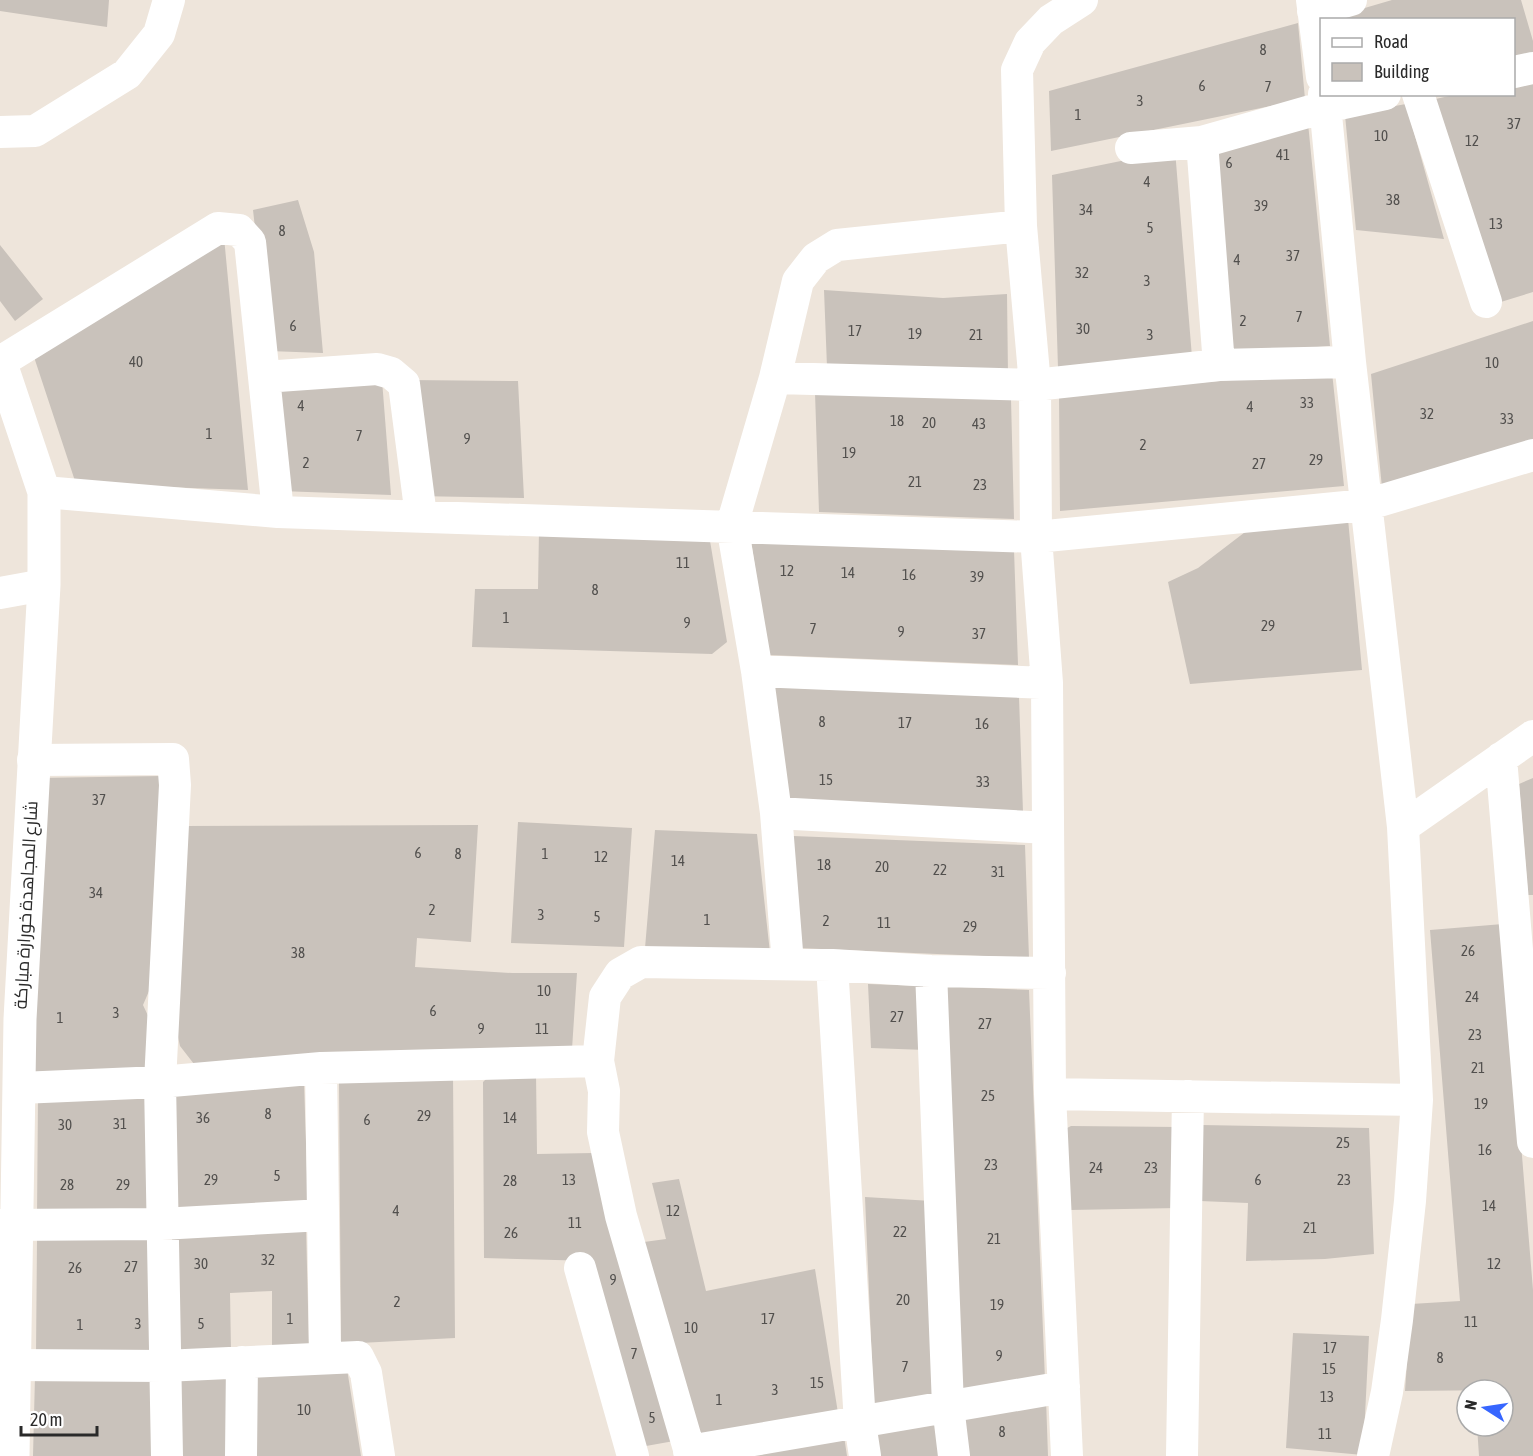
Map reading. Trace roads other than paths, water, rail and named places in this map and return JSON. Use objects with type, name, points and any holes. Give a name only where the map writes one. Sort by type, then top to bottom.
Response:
[{"type":"street","points":[[0,132],[35,131],[127,74],[159,34],[169,0]]},
{"type":"street","points":[[1067,1456],[1050,1094],[1047,683],[1036,537],[1035,385],[1021,226],[1017,70],[1030,42],[1051,20],[1082,0]]},
{"type":"street","points":[[1320,64],[1312,5],[1351,0]]},
{"type":"street","points":[[1515,72],[1533,68]]},
{"type":"street","points":[[1131,148],[1202,142],[1320,95]]},
{"type":"street","points":[[1324,96],[1350,362],[1402,827],[1417,1100],[1410,1201],[1397,1320],[1387,1392],[1373,1456]]},
{"type":"street","points":[[1419,96],[1486,302]]},
{"type":"street","points":[[1202,142],[1219,365]]},
{"type":"street","points":[[788,964],[776,813],[757,671],[732,525],[775,378],[798,281],[816,258],[837,245],[1021,226]]},
{"type":"street","points":[[0,361],[218,228],[239,230],[250,242],[278,512]]},
{"type":"street","name":"شارع المجاهدة خورارة مباركة","points":[[0,361],[44,492],[44,585],[33,760],[10,1019],[20,1088],[9,1225],[14,1365],[14,1456]]},
{"type":"street","points":[[775,378],[1035,385],[1219,365],[1350,362]]},
{"type":"street","points":[[264,377],[377,369],[391,373],[404,384],[421,516]]},
{"type":"street","points":[[44,492],[278,512],[732,525],[1036,537],[1366,505],[1533,455]]},
{"type":"street","points":[[0,593],[44,585]]},
{"type":"street","points":[[757,671],[1047,683]]},
{"type":"street","points":[[1402,827],[1533,736]]},
{"type":"street","points":[[1501,758],[1533,1142]]},
{"type":"street","points":[[33,760],[173,759],[174,796],[160,1082],[166,1456]]},
{"type":"street","points":[[776,813],[1048,828]]},
{"type":"street","points":[[1050,973],[931,971],[832,965],[641,962],[620,974],[605,997],[598,1061],[604,1091],[603,1132],[621,1216],[690,1454],[1064,1387]]},
{"type":"street","points":[[832,965],[860,1423],[865,1456]]},
{"type":"street","points":[[931,971],[948,1406],[954,1456]]},
{"type":"street","points":[[20,1088],[160,1082],[321,1068],[598,1061]]},
{"type":"street","points":[[321,1068],[325,1358]]},
{"type":"street","points":[[1050,1094],[1417,1100]]},
{"type":"street","points":[[1182,1456],[1188,1096]]},
{"type":"street","points":[[9,1225],[161,1224],[323,1215]]},
{"type":"street","points":[[580,1268],[633,1456]]},
{"type":"street","points":[[14,1365],[164,1366],[358,1358],[366,1373],[379,1456]]},
{"type":"street","points":[[241,1456],[242,1362]]}]
